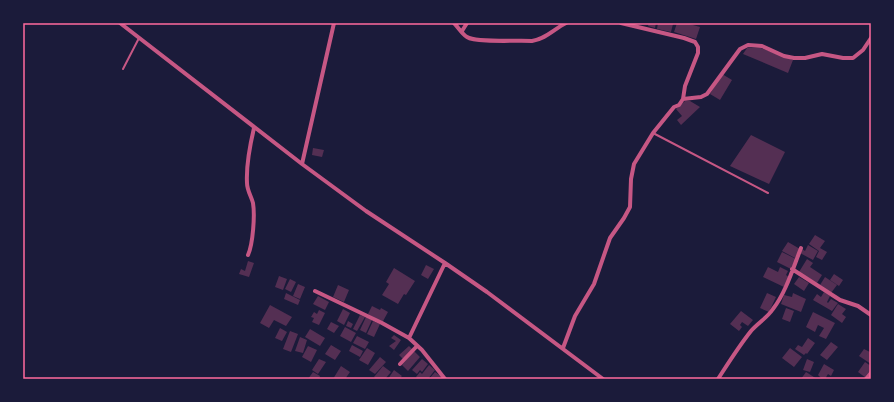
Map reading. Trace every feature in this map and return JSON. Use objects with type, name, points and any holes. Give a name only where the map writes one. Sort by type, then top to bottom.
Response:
[{"type":"street","points":[[120,23],[302,164],[366,211],[446,262],[603,379]]},
{"type":"street","points":[[302,164],[334,23]]},
{"type":"street","points":[[454,23],[465,36],[484,41],[532,41],[544,38],[566,23]]},
{"type":"street","points":[[462,31],[467,23]]},
{"type":"street","points":[[563,348],[575,316],[594,284],[610,238],[630,207],[632,171],[638,157],[653,133],[674,107],[679,105],[683,99],[685,86],[698,54],[698,47],[695,42],[621,23]]},
{"type":"street","points":[[683,99],[701,97],[707,94],[740,49],[748,45],[762,46],[784,56],[794,58],[805,58],[822,54],[843,58],[853,58],[863,50],[871,38]]},
{"type":"street","points":[[248,255],[252,240],[253,206],[248,190],[247,179],[250,145],[254,128]]},
{"type":"street","points":[[718,379],[740,345],[753,329],[774,309],[801,248]]},
{"type":"street","points":[[409,338],[446,262]]},
{"type":"street","points":[[792,270],[840,300],[858,306],[871,315]]},
{"type":"street","points":[[315,291],[382,323],[409,338],[445,379]]},
{"type":"street","points":[[400,364],[417,346]]},
{"type":"street","points":[[866,379],[871,373]]},
{"type":"lane","points":[[123,69],[139,38]]},
{"type":"lane","points":[[653,133],[768,193]]},
{"type":"building","points":[[649,23],[656,23],[655,28],[648,26]]},
{"type":"building","points":[[658,23],[673,24],[671,32],[657,29]]},
{"type":"building","points":[[677,23],[686,23],[700,27],[696,39],[674,32]]},
{"type":"building","points":[[747,48],[761,48],[793,60],[788,73],[743,54]]},
{"type":"building","points":[[722,74],[732,80],[720,100],[710,94]]},
{"type":"building","points":[[685,101],[690,101],[700,107],[681,125],[677,120],[682,116],[676,109]]},
{"type":"building","points":[[751,135],[785,152],[769,184],[730,166]]},
{"type":"building","points":[[313,148],[324,150],[322,157],[312,155]]},
{"type":"building","points":[[815,235],[825,241],[820,248],[827,252],[822,260],[816,257],[819,251],[809,244]]},
{"type":"building","points":[[788,242],[800,249],[795,258],[782,251]]},
{"type":"building","points":[[808,245],[818,251],[813,260],[800,253],[802,249],[805,251]]},
{"type":"building","points":[[782,252],[796,259],[791,269],[777,262]]},
{"type":"building","points":[[807,259],[813,263],[810,267],[822,275],[817,283],[799,272]]},
{"type":"building","points":[[248,261],[254,263],[249,277],[239,274],[241,269],[245,271]]},
{"type":"building","points":[[426,265],[434,269],[428,279],[421,275]]},
{"type":"building","points":[[768,267],[778,272],[780,267],[788,271],[786,275],[789,277],[784,287],[763,277]]},
{"type":"building","points":[[394,268],[415,281],[398,304],[382,295],[389,284],[386,282]]},
{"type":"building","points":[[834,274],[843,280],[839,286],[830,280]]},
{"type":"building","points":[[279,276],[287,279],[283,290],[275,287]]},
{"type":"building","points":[[799,277],[809,283],[804,291],[794,284]]},
{"type":"building","points":[[825,277],[837,285],[831,293],[820,285]]},
{"type":"building","points":[[290,279],[296,282],[291,292],[285,289]]},
{"type":"building","points":[[298,284],[305,287],[300,299],[293,296]]},
{"type":"building","points":[[338,285],[349,290],[344,302],[333,297]]},
{"type":"building","points":[[824,292],[830,296],[827,302],[828,303],[831,299],[838,303],[832,311],[813,300],[817,294],[821,297]]},
{"type":"building","points":[[286,293],[300,300],[298,305],[284,299]]},
{"type":"building","points":[[767,293],[776,297],[769,312],[760,308]]},
{"type":"building","points":[[793,293],[806,299],[801,312],[781,304],[784,295],[792,297]]},
{"type":"building","points":[[318,296],[329,302],[325,310],[313,304]]},
{"type":"building","points":[[838,304],[846,309],[842,314],[846,317],[842,323],[831,315]]},
{"type":"building","points":[[270,305],[292,317],[286,326],[274,320],[269,328],[260,323]]},
{"type":"building","points":[[372,306],[380,310],[381,308],[388,312],[382,323],[368,314]]},
{"type":"building","points":[[786,308],[794,311],[790,322],[782,319]]},
{"type":"building","points":[[343,309],[350,313],[344,325],[337,321]]},
{"type":"building","points":[[319,310],[325,313],[319,325],[312,322],[314,318],[311,317],[314,312],[317,314]]},
{"type":"building","points":[[741,311],[753,320],[748,326],[742,322],[740,325],[742,327],[739,331],[730,324]]},
{"type":"building","points":[[813,312],[835,323],[826,339],[819,336],[824,328],[818,325],[815,332],[806,327]]},
{"type":"building","points":[[360,315],[365,317],[357,331],[353,329]]},
{"type":"building","points":[[366,317],[372,320],[366,333],[360,330]]},
{"type":"building","points":[[348,321],[353,324],[351,328],[346,326]]},
{"type":"building","points":[[373,321],[380,324],[374,337],[367,334]]},
{"type":"building","points":[[331,322],[339,326],[334,333],[327,329]]},
{"type":"building","points":[[345,327],[356,333],[351,342],[340,336]]},
{"type":"building","points":[[280,328],[287,332],[282,341],[275,338]]},
{"type":"building","points":[[310,329],[325,338],[320,346],[305,337]]},
{"type":"building","points":[[290,331],[298,334],[291,352],[283,349]]},
{"type":"building","points":[[394,335],[401,340],[394,350],[389,346],[396,341],[391,338]]},
{"type":"building","points":[[357,336],[369,342],[365,349],[353,343]]},
{"type":"building","points":[[300,337],[307,340],[303,353],[295,351]]},
{"type":"building","points":[[808,338],[815,343],[807,354],[806,353],[804,355],[795,349],[798,345],[802,347]]},
{"type":"building","points":[[831,342],[838,347],[827,360],[820,355]]},
{"type":"building","points":[[331,345],[341,351],[335,360],[325,354]]},
{"type":"building","points":[[352,345],[363,351],[360,357],[349,351]]},
{"type":"building","points":[[308,346],[317,350],[311,362],[302,357]]},
{"type":"building","points":[[409,346],[413,350],[404,360],[399,355]]},
{"type":"building","points":[[367,348],[375,353],[368,365],[359,360]]},
{"type":"building","points":[[790,348],[802,357],[794,367],[782,358]]},
{"type":"building","points":[[864,349],[870,352],[871,350],[871,364],[859,356]]},
{"type":"building","points":[[414,351],[420,357],[408,371],[402,365]]},
{"type":"building","points":[[380,357],[386,362],[375,374],[369,370]]},
{"type":"building","points":[[319,359],[326,362],[318,374],[312,370]]},
{"type":"building","points":[[422,359],[428,364],[422,372],[420,370],[417,374],[412,370]]},
{"type":"building","points":[[807,359],[814,362],[810,372],[803,370]]},
{"type":"building","points":[[865,362],[871,366],[871,371],[866,378],[858,372]]},
{"type":"building","points":[[824,364],[834,370],[831,376],[828,374],[825,379],[822,379],[818,375]]},
{"type":"building","points":[[429,365],[435,370],[428,379],[418,379],[416,377],[420,372],[422,374]]},
{"type":"building","points":[[341,366],[350,372],[345,379],[333,379]]},
{"type":"building","points":[[383,366],[391,372],[385,379],[376,379],[374,377]]},
{"type":"building","points":[[394,370],[402,376],[399,379],[388,379]]},
{"type":"building","points":[[313,372],[320,376],[319,379],[308,379]]},
{"type":"building","points":[[435,372],[442,377],[440,379],[429,379]]},
{"type":"building","points":[[806,372],[817,379],[801,379]]}]
